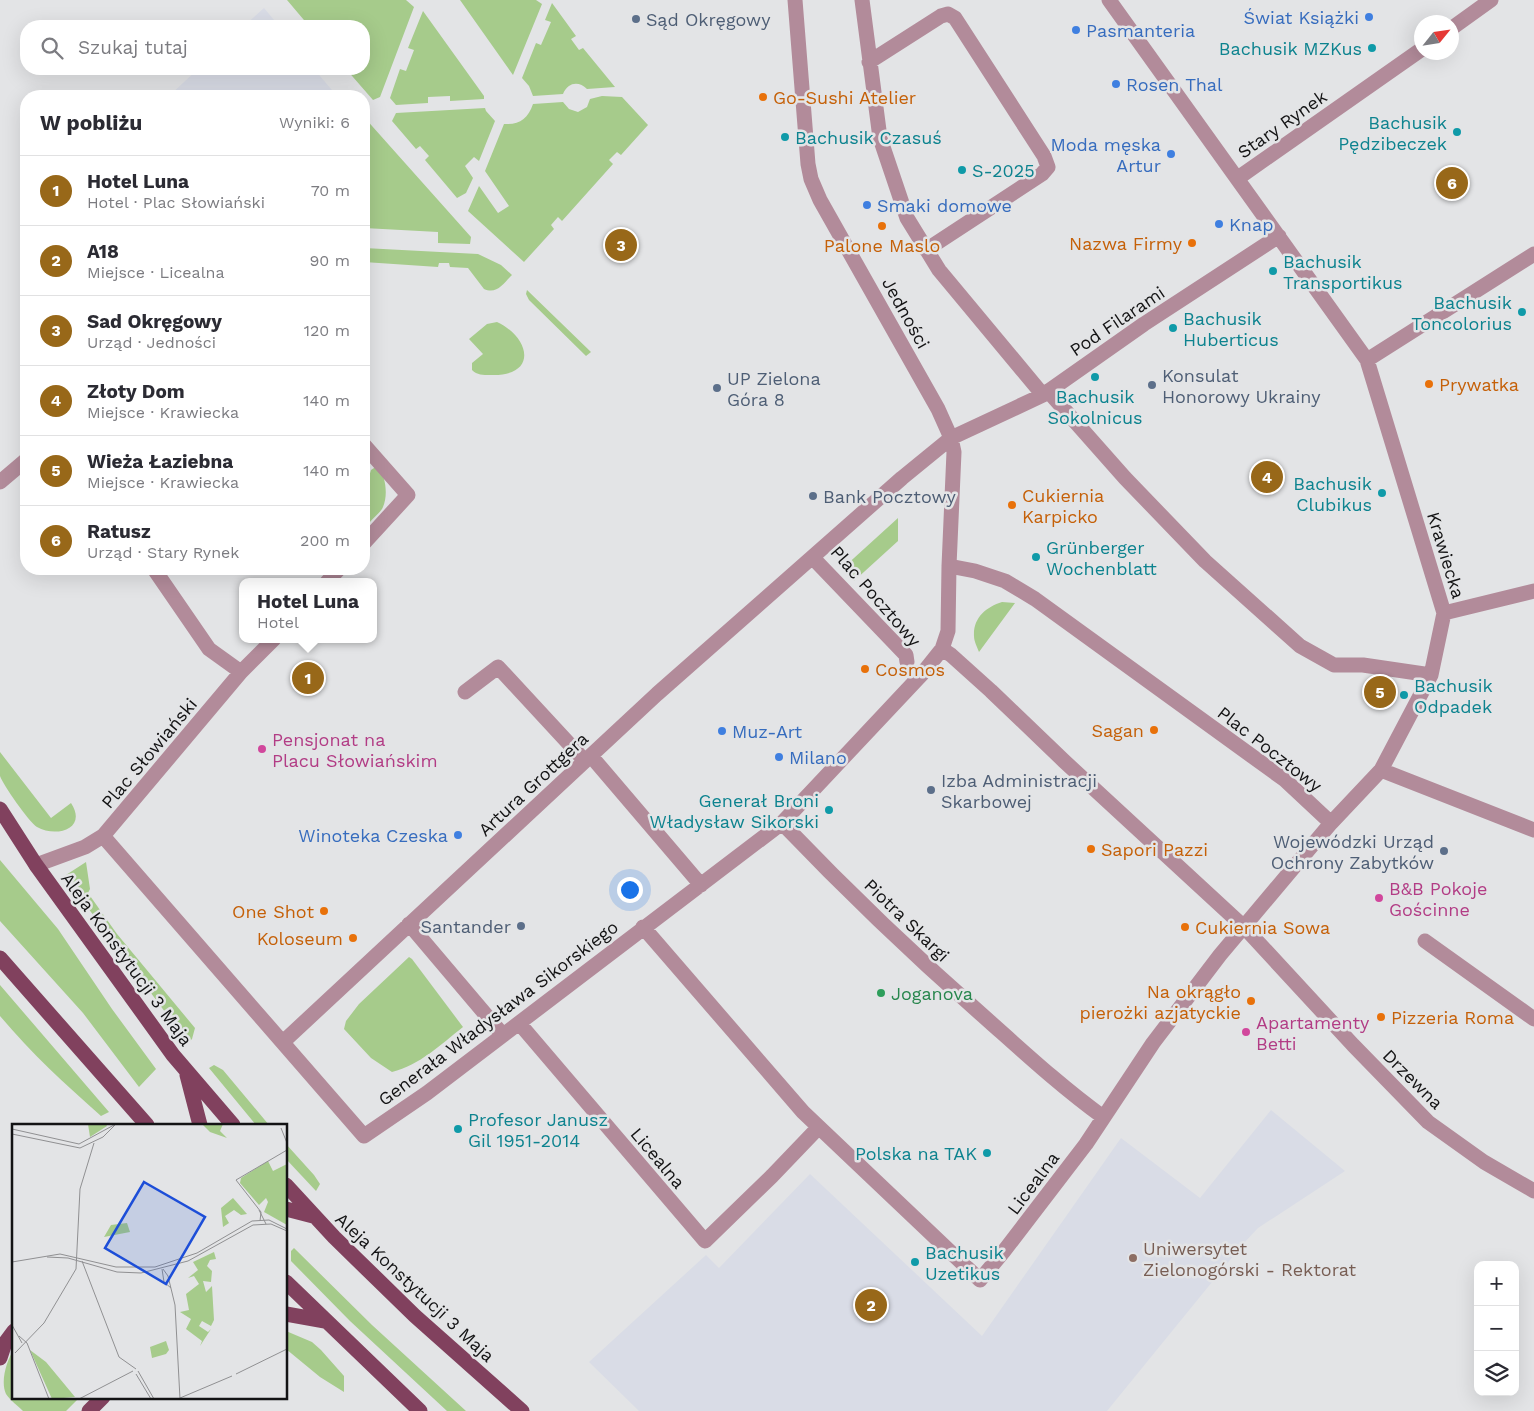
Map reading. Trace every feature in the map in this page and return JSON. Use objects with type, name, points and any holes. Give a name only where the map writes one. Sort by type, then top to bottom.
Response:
[{"type":"main road","name":"Aleja Konstytucji 3 Maja","points":[[0,809],[36,865],[186,1072],[232,1124]]},
{"type":"main road","points":[[0,958],[137,1118]]},
{"type":"main road","points":[[186,1072],[200,1124]]},
{"type":"main road","name":"Aleja Konstytucji 3 Maja","points":[[288,1187],[314,1216],[415,1316],[522,1411]]},
{"type":"main road","points":[[288,1210],[314,1216]]},
{"type":"main road","points":[[288,1284],[420,1411]]},
{"type":"main road","points":[[288,1314],[325,1321]]},
{"type":"main road","points":[[0,1358],[5,1342],[12,1333]]},
{"type":"main road","points":[[89,1411],[102,1398]]},
{"type":"street","name":"Jedności","points":[[795,0],[808,164],[811,178],[820,200],[938,409],[951,438],[954,452],[948,632],[942,649]]},
{"type":"street","points":[[862,0],[880,138],[907,218],[939,270],[1046,393],[1124,478],[1205,561],[1300,646],[1334,664],[1363,665],[1431,675]]},
{"type":"street","points":[[1109,0],[1238,178]]},
{"type":"street","points":[[1459,23],[1491,0]]},
{"type":"street","points":[[869,62],[941,16],[948,14],[955,18],[1044,156],[1048,167],[1042,174],[926,250]]},
{"type":"street","name":"Stary Rynek","points":[[1367,360],[1238,178],[1414,55]]},
{"type":"street","name":"Pod Filarami","points":[[951,438],[1046,393],[1144,324],[1278,236]]},
{"type":"street","points":[[1367,360],[1534,254]]},
{"type":"street","name":"Krawiecka","points":[[1331,823],[1382,770],[1431,675],[1444,613],[1367,360]]},
{"type":"street","name":"Plac Pocztowy","points":[[907,662],[906,656],[813,558],[902,478],[951,438]]},
{"type":"street","points":[[370,452],[408,495],[370,536]]},
{"type":"street","points":[[0,482],[20,465]]},
{"type":"street","name":"Artura Grottgera","points":[[283,1042],[657,694],[813,558]]},
{"type":"street","name":"Plac Pocztowy","points":[[949,566],[975,571],[1004,581],[1034,599],[1285,780],[1331,823]]},
{"type":"street","points":[[158,575],[209,649],[241,672]]},
{"type":"street","points":[[1444,613],[1534,592]]},
{"type":"street","name":"Plac Słowiański","points":[[36,865],[85,847],[103,836],[241,672],[270,643]]},
{"type":"street","name":"Plac Pocztowy","points":[[942,649],[992,691],[1064,762],[1244,927]]},
{"type":"street","name":"Generała Władysława Sikorskiego","points":[[103,836],[364,1136],[427,1093],[782,823],[922,674],[942,649]]},
{"type":"street","points":[[465,692],[498,667],[588,758],[701,885]]},
{"type":"street","points":[[1382,770],[1534,830]]},
{"type":"street","name":"Piotra Skargi","points":[[782,823],[868,911],[932,972],[1054,1079],[1103,1117]]},
{"type":"street","points":[[1244,927],[1331,823]]},
{"type":"street","points":[[409,924],[503,1035]]},
{"type":"street","name":"Licealna","points":[[643,927],[818,1128],[980,1280],[1086,1144],[1153,1043],[1220,955],[1244,927]]},
{"type":"street","name":"Drzewna","points":[[1244,927],[1346,1039],[1428,1122],[1484,1162],[1534,1191]]},
{"type":"street","points":[[1425,942],[1534,1019]]},
{"type":"street","name":"Licealna","points":[[519,1022],[705,1241],[818,1128]]},
{"type":"shaded area","points":[[264,8],[274,20],[251,20]]},
{"type":"shaded area","points":[[192,75],[319,75],[332,90],[175,90]]},
{"type":"shaded area","name":"Uniwersytet Zielonogórski - Rektorat","points":[[1271,1110],[1345,1171],[1258,1228],[1107,1411],[639,1411],[589,1362],[706,1255],[719,1268],[810,1174],[982,1336],[1121,1138],[1200,1198]]},
{"type":"green space","points":[[287,0],[406,0],[414,7],[380,97],[373,100],[370,97],[370,90],[364,90],[351,75],[370,75],[370,20],[304,20]]},
{"type":"green space","points":[[460,0],[536,0],[542,4],[513,75]]},
{"type":"green space","points":[[552,3],[576,36],[571,39],[579,50],[583,48],[615,87],[587,89],[584,86],[574,84],[568,87],[563,94],[533,96],[529,86],[522,78],[536,43],[541,45],[551,22],[545,20]]},
{"type":"green space","points":[[423,11],[484,96],[484,99],[450,101],[450,96],[428,97],[428,103],[396,105],[390,98],[400,69],[406,71],[414,50],[408,48]]},
{"type":"green space","points":[[602,96],[622,97],[648,125],[621,155],[617,152],[609,160],[613,164],[562,221],[558,217],[551,225],[554,229],[524,262],[468,211],[479,186],[498,213],[509,206],[485,171],[504,124],[522,120],[526,117],[533,104],[563,102],[569,109],[578,112],[587,107],[590,99]]},
{"type":"green space","points":[[485,108],[495,121],[479,161],[474,157],[465,166],[473,178],[466,193],[457,198],[425,160],[429,156],[420,146],[416,149],[392,121],[396,113]]},
{"type":"green space","points":[[370,124],[471,237],[470,244],[438,243],[438,232],[370,228]]},
{"type":"green space","points":[[370,248],[478,254],[501,265],[512,275],[500,287],[489,290],[484,289],[468,268],[450,267],[449,263],[439,263],[438,267],[370,262]]},
{"type":"green space","points":[[527,290],[591,352],[586,356],[529,300],[526,294]]},
{"type":"green space","points":[[497,322],[517,337],[524,355],[522,363],[516,370],[505,374],[478,374],[472,370],[472,363],[483,354],[469,339],[487,324]]},
{"type":"green space","points":[[379,468],[386,492],[385,502],[381,511],[370,522],[370,473],[371,470]]},
{"type":"green space","points":[[898,518],[898,541],[854,581],[843,568]]},
{"type":"green space","points":[[1002,602],[1015,603],[979,652],[974,638],[974,630],[978,619],[986,610]]},
{"type":"green space","points":[[0,752],[51,818],[71,803],[76,819],[73,825],[68,829],[53,832],[33,824],[0,776]]},
{"type":"green space","points":[[0,860],[58,929],[112,1009],[156,1069],[139,1087],[83,1013],[0,921]]},
{"type":"green space","points":[[86,862],[90,889],[88,893],[117,934],[195,1028],[192,1039],[188,1043],[88,908],[66,875]]},
{"type":"green space","points":[[409,957],[463,1027],[412,1065],[392,1072],[371,1058],[344,1029],[346,1021],[359,1004]]},
{"type":"green space","points":[[0,985],[109,1112],[101,1116],[36,1056],[12,1030],[0,1016]]},
{"type":"green space","points":[[214,1065],[223,1070],[268,1124],[255,1124],[209,1068]]},
{"type":"green space","points":[[288,1146],[320,1184],[316,1191],[288,1161]]},
{"type":"green space","points":[[294,1248],[372,1325],[466,1411],[447,1411],[350,1321],[291,1261],[291,1251]]},
{"type":"green space","points":[[288,1332],[312,1342],[321,1350],[344,1376],[344,1392],[320,1377],[288,1351]]},
{"type":"green space","points":[[12,1353],[12,1398],[79,1398],[66,1411],[23,1411],[6,1394],[4,1389],[5,1371]]},
{"type":"place","name":"Świat Książki","points":[[1369,17]]},
{"type":"place","name":"Sąd Okręgowy","points":[[636,19]]},
{"type":"place","name":"Pasmanteria","points":[[1076,30]]},
{"type":"place","name":"Bachusik MZKus","points":[[1372,48]]},
{"type":"place","name":"Rosen Thal","points":[[1116,84]]},
{"type":"place","name":"Go-Sushi Atelier","points":[[763,97]]},
{"type":"place","name":"Bachusik Pędzibeczek","points":[[1457,132]]},
{"type":"place","name":"Bachusik Czasuś","points":[[785,137]]},
{"type":"place","name":"Moda męska Artur","points":[[1171,154]]},
{"type":"place","name":"S-2025","points":[[962,170]]},
{"type":"place","name":"Ratusz","points":[[1452,183]]},
{"type":"place","name":"Smaki domowe","points":[[867,205]]},
{"type":"place","name":"Knap","points":[[1219,224]]},
{"type":"place","name":"Palone Maslo","points":[[882,226]]},
{"type":"place","name":"Nazwa Firmy","points":[[1192,243]]},
{"type":"place","name":"Sad Okręgowy","points":[[621,245]]},
{"type":"place","name":"Bachusik Transportikus","points":[[1273,271]]},
{"type":"place","name":"Bachusik Toncolorius","points":[[1522,312]]},
{"type":"place","name":"Bachusik Huberticus","points":[[1173,328]]},
{"type":"place","name":"Bachusik Sokolnicus","points":[[1095,377]]},
{"type":"place","name":"Prywatka","points":[[1429,384]]},
{"type":"place","name":"Konsulat Honorowy Ukrainy","points":[[1152,385]]},
{"type":"place","name":"UP Zielona Góra 8","points":[[717,388]]},
{"type":"place","name":"Złoty Dom","points":[[1267,477]]},
{"type":"place","name":"Bachusik Clubikus","points":[[1382,493]]},
{"type":"place","name":"Bank Pocztowy","points":[[813,496]]},
{"type":"place","name":"Cukiernia Karpicko","points":[[1012,505]]},
{"type":"place","name":"Grünberger Wochenblatt","points":[[1036,557]]},
{"type":"place","name":"Cosmos","points":[[865,669]]},
{"type":"place","name":"Hotel Luna","points":[[308,678]]},
{"type":"place","name":"Wieża Łaziebna","points":[[1380,692]]},
{"type":"place","name":"Bachusik Odpadek","points":[[1404,695]]},
{"type":"place","name":"Sagan","points":[[1154,730]]},
{"type":"place","name":"Muz-Art","points":[[722,731]]},
{"type":"place","name":"Pensjonat na Placu Słowiańskim","points":[[262,749]]},
{"type":"place","name":"Milano","points":[[779,757]]},
{"type":"place","name":"Izba Administracji Skarbowej","points":[[931,790]]},
{"type":"place","name":"Generał Broni Władysław Sikorski","points":[[829,810]]},
{"type":"place","name":"Winoteka Czeska","points":[[458,835]]},
{"type":"place","name":"Sapori Pazzi","points":[[1091,849]]},
{"type":"place","name":"Wojewódzki Urząd Ochrony Zabytków","points":[[1444,851]]},
{"type":"place","name":"B&B Pokoje Gościnne","points":[[1379,898]]},
{"type":"place","name":"One Shot","points":[[324,911]]},
{"type":"place","name":"Santander","points":[[521,926]]},
{"type":"place","name":"Cukiernia Sowa","points":[[1185,927]]},
{"type":"place","name":"Koloseum","points":[[353,938]]},
{"type":"place","name":"Joganova","points":[[881,993]]},
{"type":"place","name":"Na okrągło pierożki azjatyckie","points":[[1251,1001]]},
{"type":"place","name":"Pizzeria Roma","points":[[1381,1017]]},
{"type":"place","name":"Apartamenty Betti","points":[[1246,1032]]},
{"type":"place","name":"Profesor Janusz Gil 1951-2014","points":[[458,1129]]},
{"type":"place","name":"Polska na TAK","points":[[987,1153]]},
{"type":"place","name":"Uniwersytet Zielonogórski - Rektorat","points":[[1133,1258]]},
{"type":"place","name":"Bachusik Uzetikus","points":[[915,1262]]},
{"type":"place","name":"A18","points":[[871,1305]]}]
